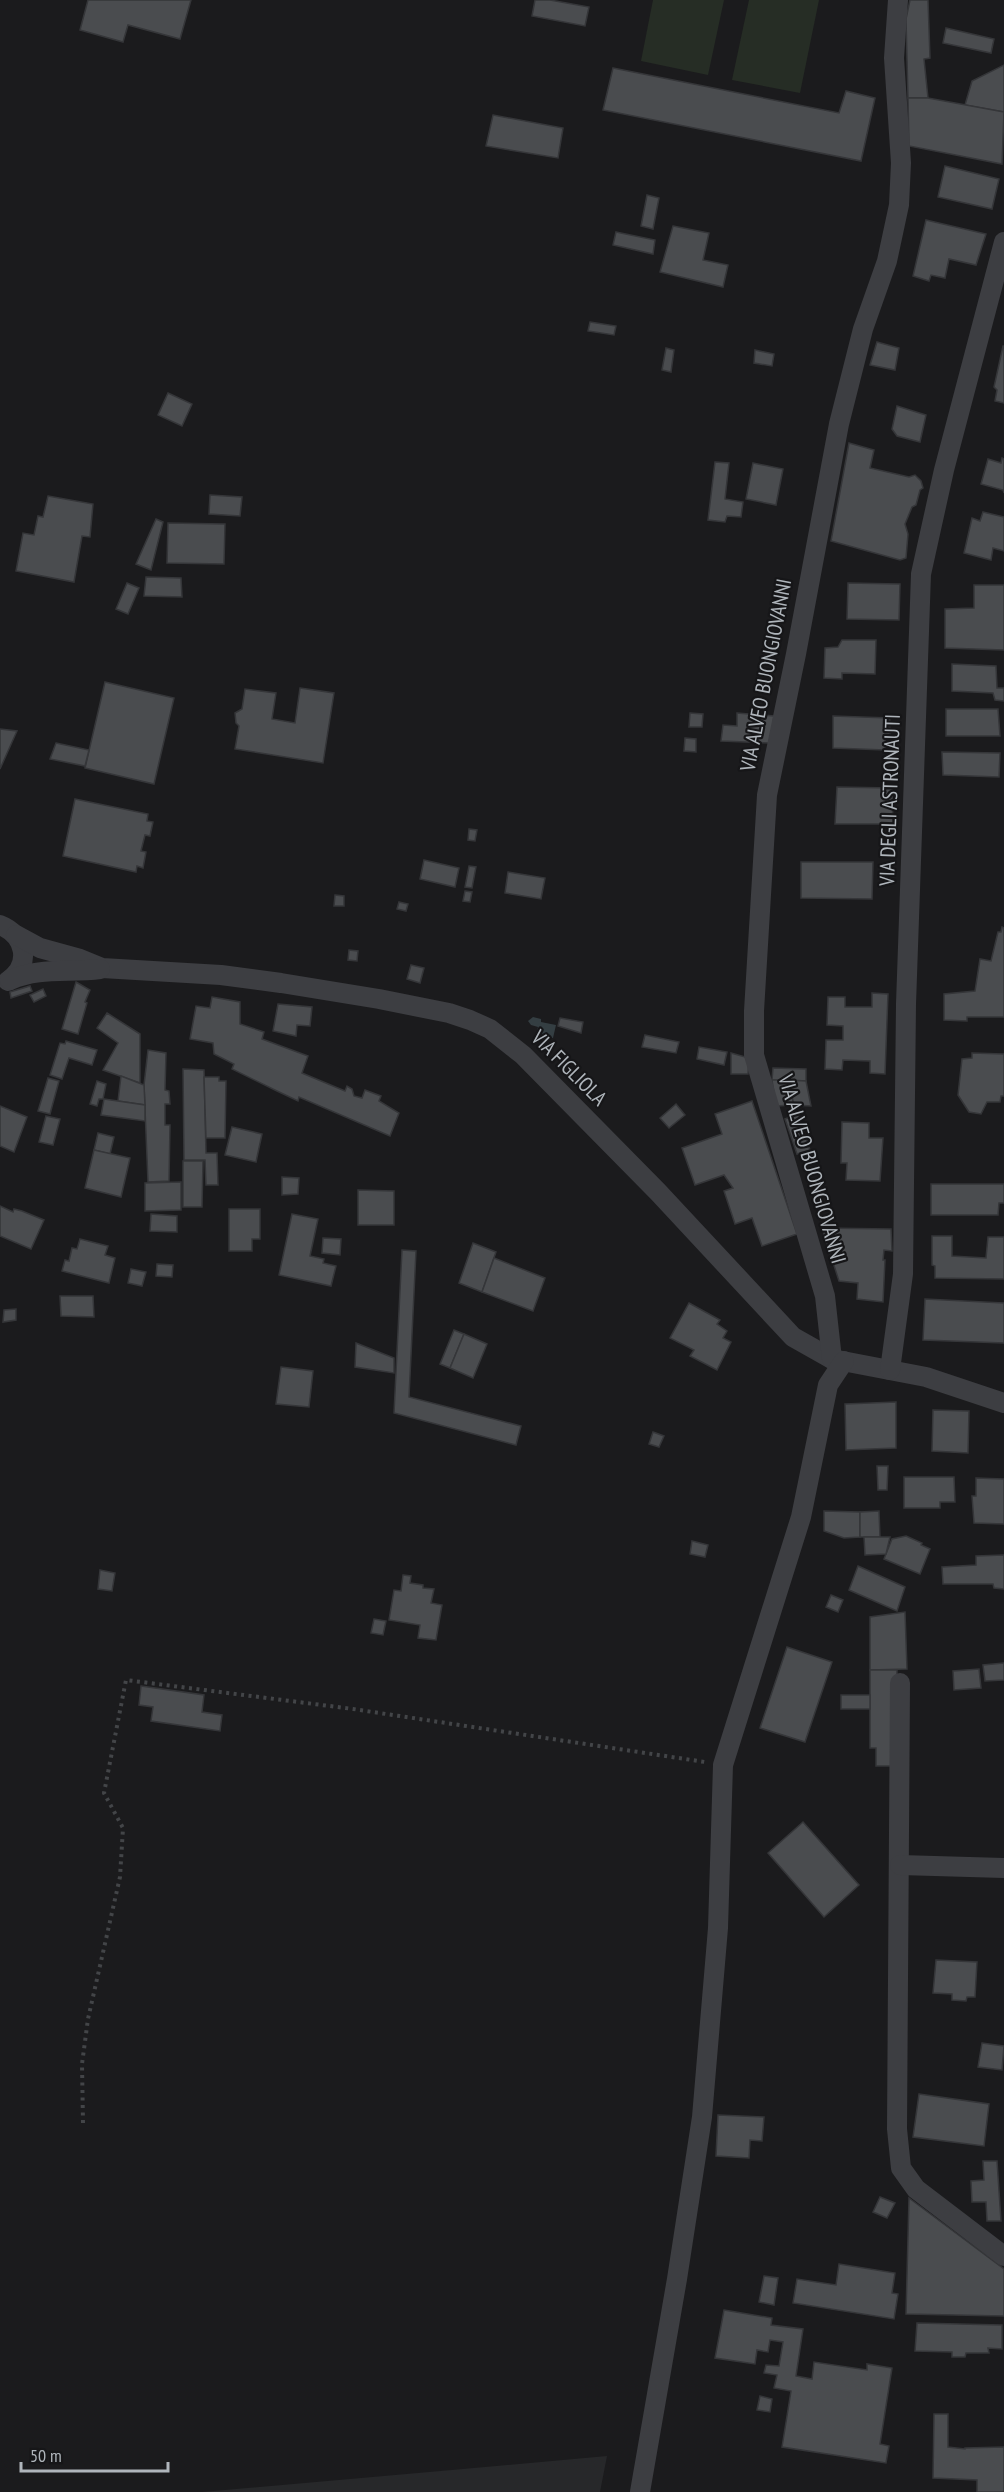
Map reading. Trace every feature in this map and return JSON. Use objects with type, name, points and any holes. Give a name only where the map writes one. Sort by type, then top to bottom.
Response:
[{"type":"street","name":"VIA ALVEO BUONGIOVANNI","points":[[838,1360],[825,1296],[754,1055],[754,1011],[766,795],[796,654],[839,424],[863,329],[887,261],[899,205],[902,163],[894,58],[898,0]]},
{"type":"street","name":"VIA DEGLI ASTRONAUTI","points":[[890,1370],[903,1274],[906,1004],[921,574],[944,470],[1004,242]]},
{"type":"street","name":"VIA FIGLIOLA","points":[[8,930],[40,948],[80,959],[102,968],[221,975],[330,990],[449,1013],[490,1029],[523,1055],[658,1192],[793,1337],[838,1360],[926,1377],[1004,1403]]},
{"type":"street","points":[[5,983],[22,965],[24,955],[22,944],[8,930]]},
{"type":"street","points":[[5,983],[37,971],[78,972],[102,968]]},
{"type":"street","points":[[640,2492],[702,2117],[718,1928],[723,1765],[801,1517],[828,1385],[838,1360]]},
{"type":"street","points":[[900,1683],[897,2130],[901,2168],[916,2189],[1004,2256]]},
{"type":"street","points":[[900,1865],[1004,1868]]},
{"type":"path","points":[[83,2123],[82,2064],[88,2019],[120,1877],[123,1828],[104,1793],[126,1680],[341,1707],[723,1765]]},
{"type":"shaded area","points":[[653,0],[724,0],[708,75],[641,61]]},
{"type":"shaded area","points":[[749,0],[819,0],[800,93],[732,80]]},
{"type":"shaded area","points":[[533,1017],[541,1019],[541,1022],[556,1025],[553,1038],[536,1035],[538,1027],[531,1025],[528,1021]]},
{"type":"shaded area","points":[[607,2456],[600,2492],[202,2492],[463,2469]]},
{"type":"building","points":[[88,0],[191,0],[180,39],[128,25],[123,42],[80,30]]},
{"type":"building","points":[[535,0],[550,0],[589,7],[585,26],[532,16]]},
{"type":"building","points":[[910,0],[928,0],[930,58],[924,59],[928,98],[908,98],[906,19]]},
{"type":"building","points":[[946,28],[994,39],[991,53],[943,43]]},
{"type":"building","points":[[1004,65],[1004,112],[965,105],[972,81]]},
{"type":"building","points":[[613,68],[839,113],[846,91],[875,98],[861,161],[603,110]]},
{"type":"building","points":[[908,98],[928,98],[1004,112],[1002,164],[909,146]]},
{"type":"building","points":[[493,115],[563,128],[558,158],[486,146]]},
{"type":"building","points":[[945,166],[999,179],[992,209],[938,197]]},
{"type":"building","points":[[647,195],[659,198],[653,229],[641,226]]},
{"type":"building","points":[[926,220],[986,234],[976,265],[949,259],[945,278],[931,275],[929,281],[913,276]]},
{"type":"building","points":[[673,226],[709,233],[703,260],[728,265],[723,287],[660,272]]},
{"type":"building","points":[[616,232],[655,240],[653,254],[613,245]]},
{"type":"building","points":[[590,322],[616,326],[614,335],[588,331]]},
{"type":"building","points":[[877,342],[899,348],[895,370],[870,365]]},
{"type":"building","points":[[1003,346],[1004,403],[995,401],[997,390],[994,387]]},
{"type":"building","points":[[666,348],[674,350],[671,372],[662,370]]},
{"type":"building","points":[[755,350],[774,354],[772,366],[754,363]]},
{"type":"building","points":[[168,393],[192,404],[182,426],[158,415]]},
{"type":"building","points":[[897,406],[926,415],[920,442],[897,436],[892,429]]},
{"type":"building","points":[[849,443],[874,450],[870,468],[909,477],[915,475],[921,481],[923,488],[905,524],[908,534],[906,558],[900,560],[831,541]]},
{"type":"building","points":[[1002,458],[1004,459],[1004,493],[1003,490],[981,484],[988,459],[1001,463]]},
{"type":"building","points":[[715,462],[729,463],[725,499],[743,502],[741,517],[727,516],[725,522],[708,520]]},
{"type":"building","points":[[753,463],[783,469],[776,505],[746,499]]},
{"type":"building","points":[[210,495],[242,497],[240,516],[209,514]]},
{"type":"building","points":[[48,496],[93,504],[90,537],[82,536],[74,582],[16,571],[23,533],[34,535],[38,516],[43,517]]},
{"type":"building","points":[[983,512],[1004,517],[1004,551],[993,548],[991,560],[964,553],[972,518],[980,521]]},
{"type":"building","points":[[156,519],[163,522],[151,570],[136,564]]},
{"type":"building","points":[[168,523],[225,524],[224,564],[167,563]]},
{"type":"building","points":[[146,577],[181,578],[182,597],[144,596]]},
{"type":"building","points":[[127,583],[139,588],[128,614],[116,609]]},
{"type":"building","points":[[848,583],[900,584],[899,620],[847,619]]},
{"type":"building","points":[[974,585],[1004,585],[1004,650],[945,648],[945,609],[974,608]]},
{"type":"building","points":[[842,640],[876,640],[875,674],[842,673],[842,679],[824,678],[825,648],[838,647]]},
{"type":"building","points":[[952,664],[996,666],[997,688],[1004,688],[1004,701],[995,700],[993,693],[952,691]]},
{"type":"building","points":[[105,682],[174,698],[154,784],[85,768]]},
{"type":"building","points":[[300,688],[334,693],[323,763],[235,749],[239,726],[236,723],[235,713],[242,709],[245,689],[276,693],[272,719],[295,723]]},
{"type":"building","points":[[946,709],[998,709],[1000,736],[946,736]]},
{"type":"building","points":[[690,713],[703,714],[702,727],[689,727]]},
{"type":"building","points":[[737,713],[774,716],[770,743],[721,741],[723,725],[737,726]]},
{"type":"building","points":[[833,716],[890,718],[890,736],[885,736],[885,750],[833,748]]},
{"type":"building","points":[[0,729],[17,731],[0,769]]},
{"type":"building","points":[[685,738],[696,739],[696,752],[684,751]]},
{"type":"building","points":[[56,743],[89,750],[85,766],[50,759]]},
{"type":"building","points":[[942,752],[1000,753],[999,777],[943,775]]},
{"type":"building","points":[[837,787],[892,788],[893,824],[835,824]]},
{"type":"building","points":[[75,799],[148,814],[147,821],[153,822],[150,836],[145,835],[141,851],[146,852],[143,868],[137,866],[136,872],[63,856]]},
{"type":"building","points":[[469,829],[477,830],[475,841],[468,840]]},
{"type":"building","points":[[424,860],[459,868],[455,887],[420,879]]},
{"type":"building","points":[[801,862],[873,862],[872,899],[801,898]]},
{"type":"building","points":[[469,866],[476,867],[472,888],[465,887]]},
{"type":"building","points":[[508,872],[545,878],[541,899],[505,893]]},
{"type":"building","points":[[465,891],[472,892],[470,902],[463,901]]},
{"type":"building","points":[[335,895],[344,896],[344,906],[334,906]]},
{"type":"building","points":[[399,902],[408,904],[406,911],[397,909]]},
{"type":"building","points":[[1002,927],[1004,928],[1004,1017],[967,1017],[967,1021],[944,1020],[944,994],[975,991],[980,959],[991,961],[998,932],[1001,932]]},
{"type":"building","points":[[349,950],[358,951],[357,961],[348,960]]},
{"type":"building","points":[[411,965],[424,968],[420,983],[407,979]]},
{"type":"building","points":[[76,982],[90,990],[78,1034],[62,1029]]},
{"type":"building","points":[[30,986],[32,991],[11,998],[10,992]]},
{"type":"building","points":[[43,989],[46,996],[34,1002],[30,995]]},
{"type":"building","points":[[872,993],[888,994],[885,1074],[870,1073],[870,1061],[843,1060],[842,1070],[825,1069],[826,1040],[843,1040],[843,1026],[827,1025],[828,997],[845,997],[845,1007],[872,1007]]},
{"type":"building","points":[[212,997],[240,1002],[240,1024],[264,1032],[262,1039],[308,1056],[302,1073],[345,1091],[347,1086],[352,1089],[354,1096],[362,1098],[365,1090],[381,1096],[379,1101],[399,1113],[390,1136],[299,1097],[298,1101],[277,1091],[232,1069],[234,1064],[214,1054],[213,1043],[190,1039],[196,1006],[210,1008]]},
{"type":"building","points":[[278,1004],[312,1007],[310,1026],[297,1025],[296,1036],[273,1031]]},
{"type":"building","points":[[107,1013],[140,1034],[140,1083],[103,1070],[118,1043],[97,1028]]},
{"type":"building","points":[[560,1018],[583,1022],[581,1033],[558,1026]]},
{"type":"building","points":[[645,1035],[679,1042],[676,1053],[642,1047]]},
{"type":"building","points":[[66,1041],[97,1050],[92,1065],[69,1058],[62,1079],[50,1075],[60,1043],[65,1044]]},
{"type":"building","points":[[699,1047],[727,1052],[724,1065],[697,1059]]},
{"type":"building","points":[[148,1050],[166,1053],[165,1090],[169,1091],[170,1104],[165,1104],[165,1125],[170,1125],[169,1181],[148,1182],[144,1085]]},
{"type":"building","points":[[731,1053],[749,1058],[748,1074],[731,1074]]},
{"type":"building","points":[[972,1053],[1004,1054],[1004,1096],[1001,1096],[1000,1102],[987,1102],[981,1114],[969,1112],[958,1095],[962,1059],[972,1058]]},
{"type":"building","points":[[773,1068],[806,1069],[806,1081],[772,1080]]},
{"type":"building","points":[[183,1069],[204,1070],[206,1153],[217,1153],[218,1185],[206,1185],[205,1160],[184,1160]]},
{"type":"building","points":[[121,1076],[144,1085],[145,1105],[118,1101]]},
{"type":"building","points":[[204,1077],[219,1077],[219,1081],[226,1081],[225,1138],[206,1138]]},
{"type":"building","points":[[48,1078],[59,1081],[50,1114],[38,1111]]},
{"type":"building","points":[[772,1080],[788,1080],[794,1105],[776,1106]]},
{"type":"building","points":[[788,1080],[806,1081],[811,1106],[794,1105]]},
{"type":"building","points":[[97,1081],[106,1084],[103,1099],[99,1099],[97,1106],[90,1104]]},
{"type":"building","points":[[104,1099],[145,1105],[145,1121],[101,1115]]},
{"type":"building","points":[[752,1101],[797,1234],[762,1246],[752,1218],[735,1224],[724,1191],[733,1188],[724,1175],[695,1185],[682,1148],[722,1134],[715,1114]]},
{"type":"building","points":[[676,1104],[685,1115],[669,1128],[660,1118]]},
{"type":"building","points":[[0,1106],[27,1117],[14,1152],[0,1146]]},
{"type":"building","points":[[798,1114],[810,1150],[797,1154],[785,1119]]},
{"type":"building","points":[[46,1116],[60,1119],[53,1145],[39,1142]]},
{"type":"building","points":[[842,1122],[869,1123],[869,1138],[883,1138],[880,1181],[846,1180],[847,1163],[841,1163]]},
{"type":"building","points":[[232,1127],[262,1134],[256,1162],[225,1155]]},
{"type":"building","points":[[98,1133],[114,1137],[110,1154],[94,1150]]},
{"type":"building","points":[[94,1150],[130,1158],[121,1197],[85,1188]]},
{"type":"building","points":[[183,1161],[203,1161],[202,1207],[183,1207]]},
{"type":"building","points":[[282,1177],[299,1178],[298,1194],[282,1195]]},
{"type":"building","points":[[181,1182],[181,1210],[145,1211],[145,1183]]},
{"type":"building","points":[[931,1184],[1004,1184],[1004,1203],[999,1203],[998,1215],[931,1215]]},
{"type":"building","points":[[358,1190],[394,1191],[394,1225],[358,1225]]},
{"type":"building","points":[[0,1206],[13,1212],[14,1209],[22,1211],[44,1220],[31,1249],[0,1236]]},
{"type":"building","points":[[229,1209],[260,1209],[260,1239],[252,1239],[252,1251],[229,1251]]},
{"type":"building","points":[[151,1214],[177,1216],[177,1232],[150,1231]]},
{"type":"building","points":[[292,1214],[318,1219],[310,1256],[324,1259],[323,1263],[336,1266],[331,1286],[279,1275]]},
{"type":"building","points":[[822,1228],[891,1229],[892,1251],[884,1250],[883,1302],[857,1299],[858,1283],[839,1281]]},
{"type":"building","points":[[932,1236],[952,1236],[952,1256],[986,1258],[988,1237],[1004,1237],[1004,1279],[935,1278],[935,1266],[932,1265]]},
{"type":"building","points":[[323,1238],[341,1239],[340,1255],[322,1253]]},
{"type":"building","points":[[80,1239],[108,1246],[105,1255],[115,1258],[109,1283],[62,1271],[65,1260],[69,1261],[72,1248],[77,1249]]},
{"type":"building","points":[[473,1243],[496,1252],[482,1292],[459,1283]]},
{"type":"building","points":[[402,1250],[416,1251],[409,1397],[521,1426],[516,1445],[394,1413]]},
{"type":"building","points":[[494,1258],[545,1278],[533,1311],[482,1292]]},
{"type":"building","points":[[157,1264],[173,1265],[172,1277],[156,1276]]},
{"type":"building","points":[[131,1269],[146,1272],[142,1286],[128,1283]]},
{"type":"building","points":[[60,1296],[93,1296],[94,1317],[61,1316]]},
{"type":"building","points":[[925,1299],[1004,1303],[1004,1343],[923,1340]]},
{"type":"building","points":[[689,1303],[720,1320],[717,1324],[727,1331],[723,1338],[731,1342],[717,1370],[690,1356],[694,1350],[670,1338]]},
{"type":"building","points":[[16,1309],[16,1320],[3,1322],[4,1310]]},
{"type":"building","points":[[454,1330],[464,1334],[450,1368],[440,1364]]},
{"type":"building","points":[[464,1334],[487,1344],[473,1378],[450,1368]]},
{"type":"building","points":[[356,1343],[394,1358],[394,1373],[355,1367]]},
{"type":"building","points":[[281,1367],[313,1371],[309,1407],[276,1404]]},
{"type":"building","points":[[896,1402],[896,1448],[846,1450],[845,1404]]},
{"type":"building","points":[[933,1410],[969,1411],[968,1453],[932,1451]]},
{"type":"building","points":[[653,1432],[664,1436],[659,1447],[649,1444]]},
{"type":"building","points":[[877,1466],[888,1466],[887,1490],[878,1490]]},
{"type":"building","points":[[904,1477],[954,1477],[955,1502],[940,1502],[940,1508],[904,1508]]},
{"type":"building","points":[[976,1478],[1004,1479],[1004,1524],[974,1523],[972,1496],[976,1496]]},
{"type":"building","points":[[824,1511],[860,1512],[860,1537],[844,1538],[824,1531]]},
{"type":"building","points":[[879,1511],[880,1537],[860,1537],[860,1512]]},
{"type":"building","points":[[906,1536],[930,1549],[920,1574],[884,1559],[892,1539]]},
{"type":"building","points":[[864,1537],[890,1537],[886,1554],[865,1555]]},
{"type":"building","points":[[692,1541],[708,1545],[705,1557],[690,1554]]},
{"type":"building","points":[[1004,1555],[1004,1589],[994,1588],[993,1584],[943,1584],[942,1567],[976,1565],[976,1556]]},
{"type":"building","points":[[858,1566],[905,1587],[897,1611],[849,1590]]},
{"type":"building","points":[[100,1570],[115,1573],[112,1591],[98,1589]]},
{"type":"building","points":[[403,1575],[411,1576],[410,1583],[434,1589],[431,1603],[442,1605],[436,1640],[418,1638],[420,1625],[389,1620],[394,1590],[401,1591]]},
{"type":"building","points":[[831,1595],[843,1600],[838,1612],[826,1607]]},
{"type":"building","points":[[905,1612],[907,1669],[870,1670],[870,1617]]},
{"type":"building","points":[[374,1619],[386,1621],[383,1635],[371,1633]]},
{"type":"building","points":[[787,1647],[832,1662],[805,1742],[760,1728]]},
{"type":"building","points":[[1004,1663],[1004,1680],[985,1681],[983,1665]]},
{"type":"building","points":[[979,1669],[981,1688],[954,1690],[953,1671]]},
{"type":"building","points":[[870,1670],[897,1670],[896,1766],[876,1766],[876,1748],[870,1748]]},
{"type":"building","points":[[141,1686],[204,1695],[202,1712],[222,1715],[220,1731],[151,1721],[153,1707],[139,1705]]},
{"type":"building","points":[[841,1695],[870,1695],[870,1709],[841,1709]]},
{"type":"building","points":[[803,1822],[859,1885],[824,1917],[768,1853]]},
{"type":"building","points":[[936,1960],[977,1962],[975,1997],[967,1997],[966,2001],[952,2000],[952,1994],[933,1993]]},
{"type":"building","points":[[982,2043],[1004,2046],[1002,2070],[978,2067]]},
{"type":"building","points":[[919,2094],[989,2104],[984,2146],[913,2137]]},
{"type":"building","points":[[718,2115],[764,2117],[762,2141],[750,2140],[749,2158],[716,2156]]},
{"type":"building","points":[[983,2161],[997,2161],[1001,2221],[987,2221],[986,2202],[972,2202],[971,2181],[984,2180]]},
{"type":"building","points":[[880,2197],[895,2203],[887,2218],[873,2212]]},
{"type":"building","points":[[909,2198],[1004,2269],[1004,2316],[906,2314]]},
{"type":"building","points":[[839,2264],[895,2273],[892,2293],[898,2294],[894,2319],[793,2303],[797,2279],[836,2285]]},
{"type":"building","points":[[764,2276],[778,2278],[774,2305],[759,2302]]},
{"type":"building","points":[[724,2310],[772,2318],[771,2325],[803,2329],[796,2376],[812,2379],[814,2362],[867,2370],[867,2364],[892,2368],[880,2444],[889,2446],[886,2463],[782,2447],[791,2391],[774,2388],[777,2375],[764,2373],[766,2365],[779,2366],[783,2342],[770,2340],[768,2352],[757,2350],[755,2364],[715,2358]]},
{"type":"building","points":[[917,2323],[1002,2325],[1002,2349],[988,2348],[989,2353],[966,2353],[965,2357],[952,2357],[952,2352],[915,2351]]},
{"type":"building","points":[[760,2396],[772,2399],[770,2412],[757,2410]]},
{"type":"building","points":[[934,2414],[948,2414],[948,2447],[965,2449],[1004,2447],[1004,2492],[977,2492],[977,2480],[933,2478]]}]
